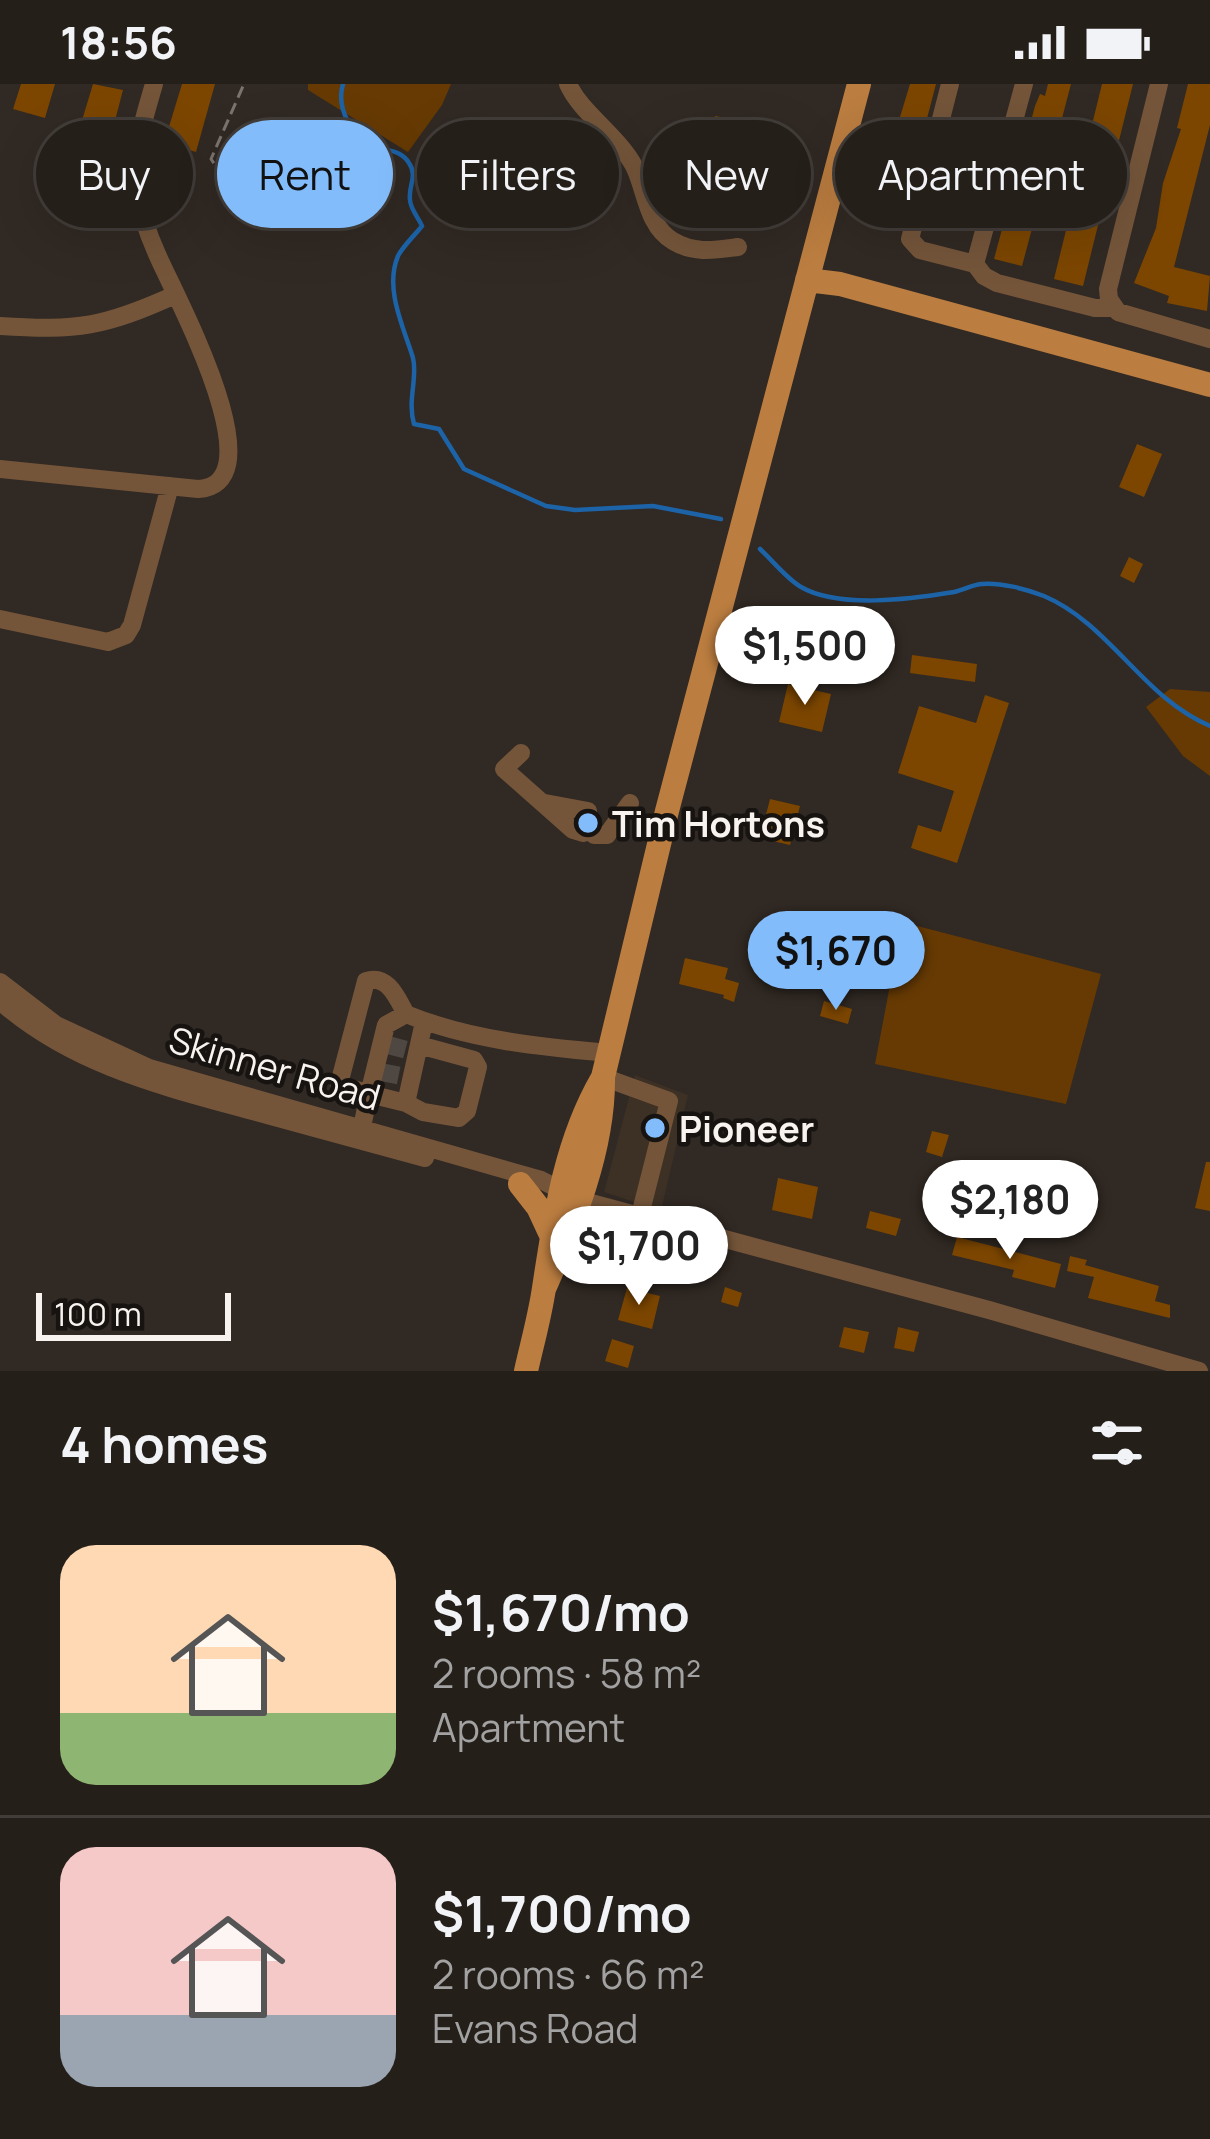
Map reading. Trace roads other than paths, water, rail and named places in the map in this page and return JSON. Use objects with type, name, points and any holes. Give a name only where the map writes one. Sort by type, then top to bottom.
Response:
[{"type":"main road","points":[[544,1289],[551,1235],[584,1110],[606,1065],[667,811],[859,84]]},
{"type":"main road","points":[[806,280],[840,284],[1210,385]]},
{"type":"main road","points":[[520,1184],[551,1235]]},
{"type":"main road","points":[[526,1371],[563,1192]]},
{"type":"street","points":[[0,470],[170,486],[214,486],[225,474],[229,448],[219,396],[141,211],[136,185],[139,141],[154,84]]},
{"type":"street","points":[[568,84],[574,99],[593,113],[633,164],[657,227],[673,241],[703,252],[738,247]]},
{"type":"street","points":[[950,84],[910,239],[920,250],[975,263],[991,281],[1095,308],[1114,308],[1210,339]]},
{"type":"street","points":[[1114,308],[1108,289],[1159,84]]},
{"type":"street","points":[[975,263],[1017,85]]},
{"type":"street","points":[[0,326],[75,329],[133,314],[175,295]]},
{"type":"street","points":[[0,619],[108,642],[126,635],[170,486]]},
{"type":"street","points":[[521,753],[504,769],[541,802],[573,830],[607,835],[625,810],[594,812],[541,802]]},
{"type":"street","points":[[415,1018],[382,980],[366,981],[339,1084],[423,1112],[458,1118],[467,1111],[478,1067],[475,1060],[403,1047],[386,1025],[415,1018],[606,1065],[669,1101],[640,1215]]},
{"type":"street","name":"Skinner Road","points":[[0,982],[56,1024],[149,1068],[362,1126],[563,1192]]},
{"type":"street","name":"Skinner Road","points":[[0,1001],[36,1031],[77,1054],[147,1082],[563,1192]]},
{"type":"street","points":[[362,1126],[369,1094],[392,1074],[415,1018]]},
{"type":"street","points":[[403,1047],[392,1074],[406,1103]]},
{"type":"street","points":[[563,1192],[1198,1371]]},
{"type":"waterway","points":[[343,84],[342,102],[352,129],[366,142],[402,156],[413,172],[410,203],[422,226],[398,256],[393,282],[413,358],[414,424],[439,429],[464,469],[546,506],[575,510],[653,506],[721,519]]},
{"type":"waterway","points":[[760,549],[801,587],[835,598],[897,599],[988,584],[1044,596],[1088,624],[1165,698],[1210,726]]},
{"type":"tunnel","points":[[388,1045],[407,1050]]},
{"type":"tunnel","points":[[381,1072],[401,1076]]},
{"type":"place","name":"Tim Hortons","points":[[588,823]]},
{"type":"place","name":"Pioneer","points":[[655,1128]]}]
